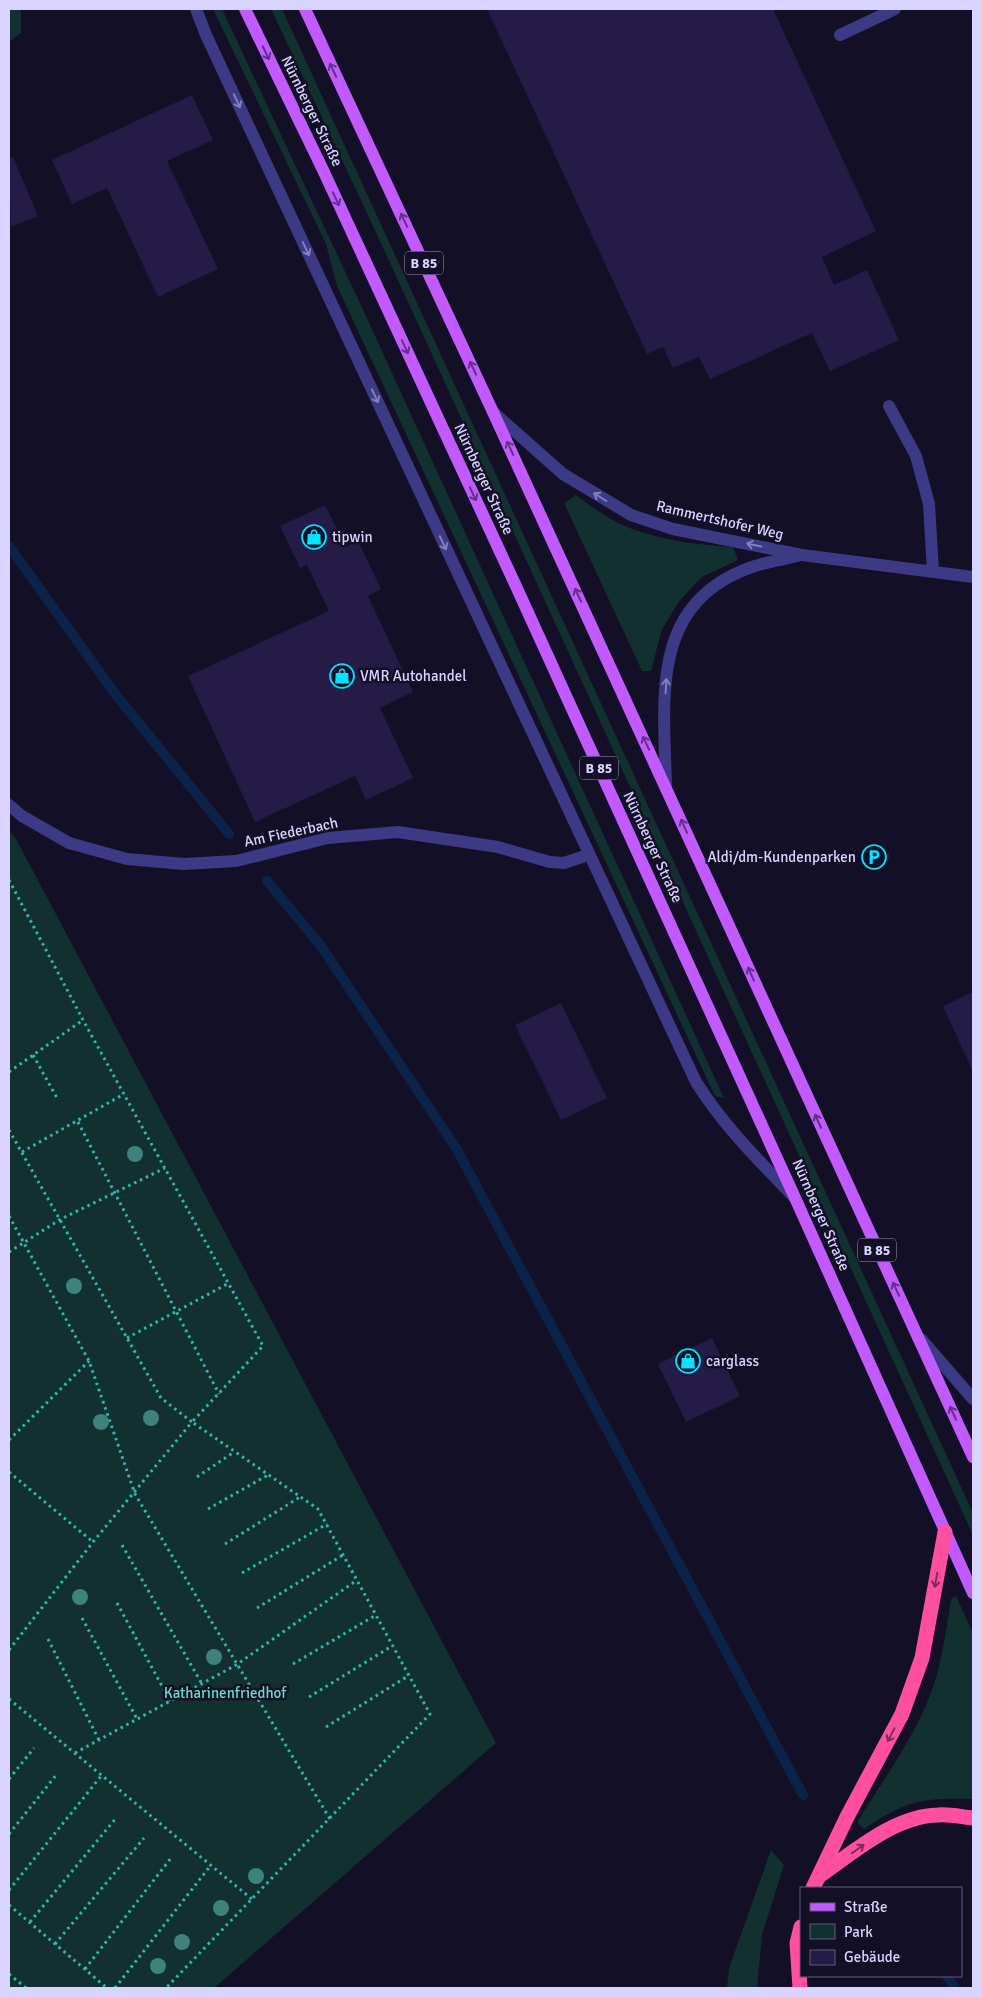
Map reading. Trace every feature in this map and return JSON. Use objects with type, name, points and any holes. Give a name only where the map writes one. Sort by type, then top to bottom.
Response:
[{"type":"highway","points":[[815,1882],[902,1714],[922,1658],[945,1532]]},
{"type":"highway","points":[[815,1882],[874,1838],[909,1821],[937,1815],[973,1818]]},
{"type":"highway","points":[[800,1931],[797,1943],[800,1988]]},
{"type":"main road","name":"Nürnberger Straße","points":[[245,9],[365,260],[796,1200],[973,1593]]},
{"type":"main road","name":"B 85","points":[[305,9],[666,787],[973,1458]]},
{"type":"street","points":[[196,9],[206,35],[588,855],[696,1082],[712,1108],[736,1137],[796,1200]]},
{"type":"street","points":[[840,34],[894,9]]},
{"type":"street","points":[[889,406],[916,456],[929,504],[932,571]]},
{"type":"street","name":"Rammertshofer Weg","points":[[493,412],[563,474],[631,515],[673,529],[802,555],[973,577]]},
{"type":"street","points":[[666,787],[664,716],[666,672],[682,619],[695,602],[719,583],[752,567],[802,555]]},
{"type":"street","name":"Am Fiederbach","points":[[9,805],[22,816],[69,842],[127,859],[184,864],[236,861],[269,851],[328,838],[398,832],[498,847],[550,862],[564,864],[588,855]]},
{"type":"street","points":[[916,1333],[973,1399]]},
{"type":"path","points":[[9,880],[83,1020],[263,1346],[192,1422],[93,1542],[9,1650]]},
{"type":"path","points":[[9,1072],[83,1020]]},
{"type":"path","points":[[33,1055],[57,1098]]},
{"type":"path","points":[[22,1152],[78,1122],[124,1094]]},
{"type":"path","points":[[78,1122],[219,1394]]},
{"type":"path","points":[[9,1130],[161,1398],[234,1452],[318,1509],[430,1714],[253,1900],[166,1988]]},
{"type":"path","points":[[9,1252],[61,1219],[165,1168]]},
{"type":"path","points":[[9,1216],[89,1361],[134,1494],[330,1819]]},
{"type":"path","points":[[127,1338],[229,1283]]},
{"type":"path","points":[[9,1440],[89,1361]]},
{"type":"path","points":[[197,1477],[234,1452]]},
{"type":"path","points":[[9,1472],[93,1542]]},
{"type":"path","points":[[208,1509],[268,1475]]},
{"type":"path","points":[[225,1544],[300,1497]]},
{"type":"path","points":[[242,1573],[327,1524]]},
{"type":"path","points":[[122,1546],[202,1684]]},
{"type":"path","points":[[257,1608],[343,1554]]},
{"type":"path","points":[[75,1753],[236,1666],[356,1580]]},
{"type":"path","points":[[117,1603],[170,1701]]},
{"type":"path","points":[[293,1664],[376,1615]]},
{"type":"path","points":[[82,1618],[137,1719]]},
{"type":"path","points":[[48,1639],[99,1740]]},
{"type":"path","points":[[309,1697],[392,1646]]},
{"type":"path","points":[[326,1727],[408,1676]]},
{"type":"path","points":[[9,1699],[253,1900]]},
{"type":"path","points":[[9,1779],[34,1748]]},
{"type":"path","points":[[9,1834],[57,1774]]},
{"type":"path","points":[[9,1890],[102,1775]]},
{"type":"path","points":[[30,1922],[117,1817]]},
{"type":"path","points":[[55,1944],[144,1838]]},
{"type":"path","points":[[84,1969],[171,1858]]},
{"type":"path","points":[[114,1988],[211,1865]]},
{"type":"path","points":[[9,1905],[108,1988]]},
{"type":"path","points":[[9,1974],[26,1988]]},
{"type":"green space","points":[[9,9],[21,9],[21,33],[9,42]]},
{"type":"green space","points":[[213,9],[222,9],[365,314],[724,1098],[715,1096],[337,286],[326,244]]},
{"type":"green space","points":[[271,9],[282,9],[973,1513],[973,1535],[374,228]]},
{"type":"green space","points":[[576,495],[612,519],[635,530],[684,542],[733,547],[738,560],[702,577],[680,600],[662,629],[651,671],[642,671],[564,503]]},
{"type":"green space","name":"Katharinenfriedhof","points":[[9,831],[15,837],[496,1743],[214,1988],[9,1988]]},
{"type":"green space","points":[[956,1596],[973,1633],[973,1799],[927,1800],[904,1806],[864,1829],[857,1822],[912,1734],[929,1697],[941,1658],[951,1599]]},
{"type":"green space","points":[[771,1850],[784,1865],[762,1935],[757,1988],[727,1988],[729,1968]]},
{"type":"building","points":[[487,9],[773,9],[876,231],[822,257],[834,285],[867,270],[899,340],[830,371],[812,333],[710,379],[699,357],[673,368],[663,347],[647,354]]},
{"type":"building","points":[[192,95],[213,140],[167,161],[218,269],[158,297],[107,188],[72,204],[52,160]]},
{"type":"building","points":[[13,157],[38,216],[11,227],[9,158]]},
{"type":"building","points":[[325,505],[346,547],[358,541],[381,589],[368,596],[413,692],[380,708],[413,778],[366,800],[355,776],[255,822],[188,676],[329,611],[307,565],[300,568],[280,526]]},
{"type":"building","points":[[973,992],[973,1072],[943,1006]]},
{"type":"building","points":[[561,1003],[607,1098],[561,1120],[515,1025]]},
{"type":"building","points":[[712,1338],[740,1396],[686,1422],[658,1364]]},
{"type":"waterway","points":[[9,546],[116,695],[229,834]]},
{"type":"waterway","points":[[267,881],[321,946],[456,1148],[803,1795]]},
{"type":"waterway","points":[[948,1977],[955,1988]]},
{"type":"place","name":"tipwin","points":[[314,537]]},
{"type":"place","name":"VMR Autohandel","points":[[342,676]]},
{"type":"place","name":"Aldi/dm-Kundenparken","points":[[874,857]]},
{"type":"place","name":"carglass","points":[[688,1361]]}]
